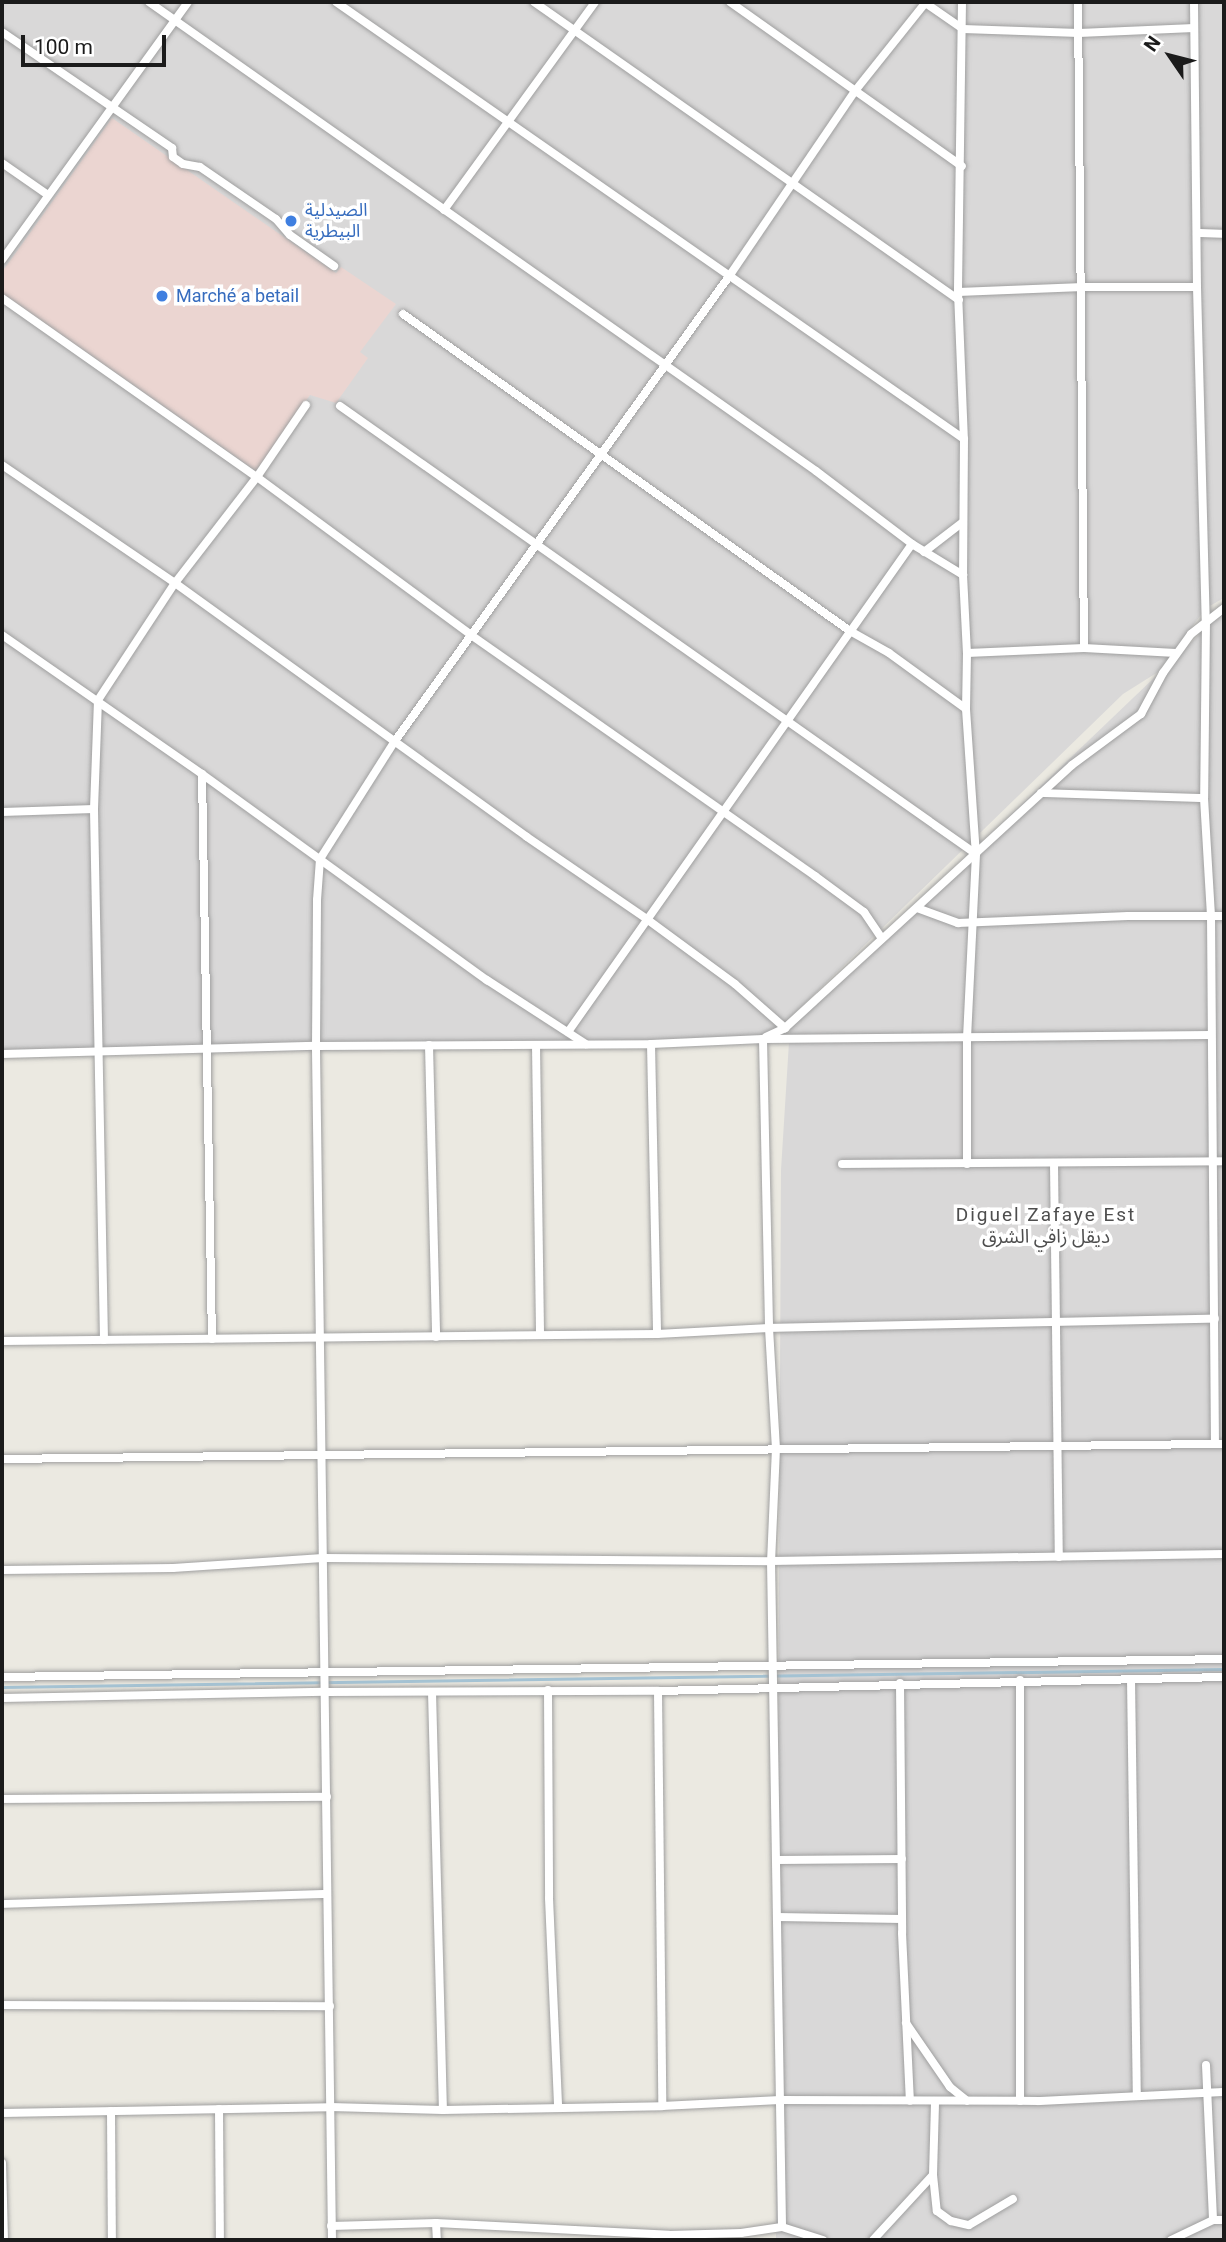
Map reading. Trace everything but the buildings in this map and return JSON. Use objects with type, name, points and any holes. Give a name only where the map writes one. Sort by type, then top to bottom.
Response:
[{"type":"street","points":[[149,2],[816,471],[912,544],[963,575]]},
{"type":"street","points":[[2,260],[188,2]]},
{"type":"street","points":[[336,2],[964,439]]},
{"type":"street","points":[[534,2],[958,296],[1083,287],[1196,287]]},
{"type":"street","points":[[444,210],[509,124],[594,2]]},
{"type":"street","points":[[730,2],[962,166]]},
{"type":"street","points":[[332,2240],[316,1046],[317,900],[320,859],[395,741],[730,275],[855,91],[925,2],[963,29],[1079,33],[1194,28]]},
{"type":"street","points":[[962,2],[962,166],[958,296],[964,439],[966,709],[976,854],[970,922],[967,1164]]},
{"type":"street","points":[[1078,2],[1083,287],[1084,648]]},
{"type":"street","points":[[2,1460],[1220,1444],[1216,1319],[1220,1161],[1212,1035],[1211,916],[1205,798],[1206,621],[1196,287],[1194,2]]},
{"type":"street","points":[[2,32],[172,148],[173,157],[183,164],[200,167],[276,219],[290,235],[334,266]]},
{"type":"street","points":[[2,163],[48,195]]},
{"type":"street","points":[[1197,233],[1224,234]]},
{"type":"street","points":[[2,298],[257,477],[471,635],[723,810],[864,912],[882,939]]},
{"type":"street","points":[[403,314],[850,631],[889,653],[966,709]]},
{"type":"street","points":[[104,1340],[94,809],[98,700],[174,583],[257,477],[306,405]]},
{"type":"street","points":[[340,406],[976,854]]},
{"type":"street","points":[[2,465],[174,583],[648,920],[735,984],[785,1028]]},
{"type":"street","points":[[924,552],[963,522]]},
{"type":"street","points":[[568,1032],[912,544]]},
{"type":"street","points":[[763,1039],[785,1028],[1041,793],[1140,714],[1176,653],[1206,621],[1224,608]]},
{"type":"street","points":[[2,635],[202,774],[486,980],[586,1044]]},
{"type":"street","points":[[967,653],[1084,648],[1176,653]]},
{"type":"street","points":[[202,774],[212,1339]]},
{"type":"street","points":[[1041,793],[1205,798]]},
{"type":"street","points":[[2,813],[94,809]]},
{"type":"street","points":[[917,908],[958,923],[1224,916]]},
{"type":"street","points":[[2,1054],[316,1046],[651,1044],[763,1039],[1212,1035]]},
{"type":"street","points":[[763,1039],[769,1328],[776,1448],[771,1561],[775,1667],[782,2227]]},
{"type":"street","points":[[651,1044],[657,1334]]},
{"type":"street","points":[[429,1045],[436,1337]]},
{"type":"street","points":[[536,1045],[540,1334]]},
{"type":"street","points":[[842,1164],[1220,1161]]},
{"type":"street","points":[[1054,1163],[1059,1557]]},
{"type":"street","points":[[2,1341],[657,1334],[769,1328],[1216,1319]]},
{"type":"street","points":[[2,1570],[173,1567],[323,1558],[771,1561],[1224,1554]]},
{"type":"street","points":[[2,1698],[775,1667],[1224,1659]]},
{"type":"street","points":[[2,1677],[325,1683],[432,1692],[658,1691],[775,1685],[1224,1677]]},
{"type":"street","points":[[1131,1679],[1137,2096]]},
{"type":"street","points":[[1020,1680],[1020,2101]]},
{"type":"street","points":[[900,1683],[902,1919],[909,2101]]},
{"type":"street","points":[[548,1690],[549,1898],[558,2108]]},
{"type":"street","points":[[658,1691],[662,2106]]},
{"type":"street","points":[[432,1692],[443,2110]]},
{"type":"street","points":[[2,1799],[327,1797]]},
{"type":"street","points":[[776,1860],[902,1859]]},
{"type":"street","points":[[2,1905],[327,1894]]},
{"type":"street","points":[[777,1917],[902,1919]]},
{"type":"street","points":[[2,2005],[330,2006]]},
{"type":"street","points":[[906,2023],[950,2087],[967,2101]]},
{"type":"street","points":[[1206,2065],[1205,2092],[1213,2220]]},
{"type":"street","points":[[2,2113],[330,2107],[443,2110],[662,2106],[780,2100],[1020,2101],[1224,2092]]},
{"type":"street","points":[[935,2102],[933,2175],[937,2211],[951,2221],[969,2225],[1013,2199]]},
{"type":"street","points":[[219,2109],[220,2240]]},
{"type":"street","points":[[111,2111],[112,2240]]},
{"type":"street","points":[[2,2164],[4,2240]]},
{"type":"street","points":[[873,2240],[933,2175]]},
{"type":"street","points":[[1171,2240],[1213,2220],[1224,2220]]},
{"type":"street","points":[[331,2225],[436,2223],[619,2234],[752,2236],[782,2227],[823,2240]]},
{"type":"street","points":[[436,2223],[437,2240]]},
{"type":"shaded area","points":[[2,2],[1224,2],[1224,598],[1206,608],[1158,672],[1123,694],[764,1043],[2,1056]]},
{"type":"shaded area","points":[[112,118],[336,273],[341,267],[396,304],[360,352],[368,358],[336,403],[310,395],[256,471],[2,293],[2,272]]},
{"type":"shaded area","points":[[1224,611],[1224,2240],[776,2240],[781,1170],[790,1026]]},
{"type":"waterway","points":[[2,1687],[1224,1669]]},
{"type":"place","name":"الصيدلية البيطرية","points":[[291,221]]},
{"type":"place","name":"Marché a betail","points":[[162,296]]},
{"type":"district","name":"Diguel Zafaye Est ديقل زافي الشرق","points":[[1046,1226]]}]
